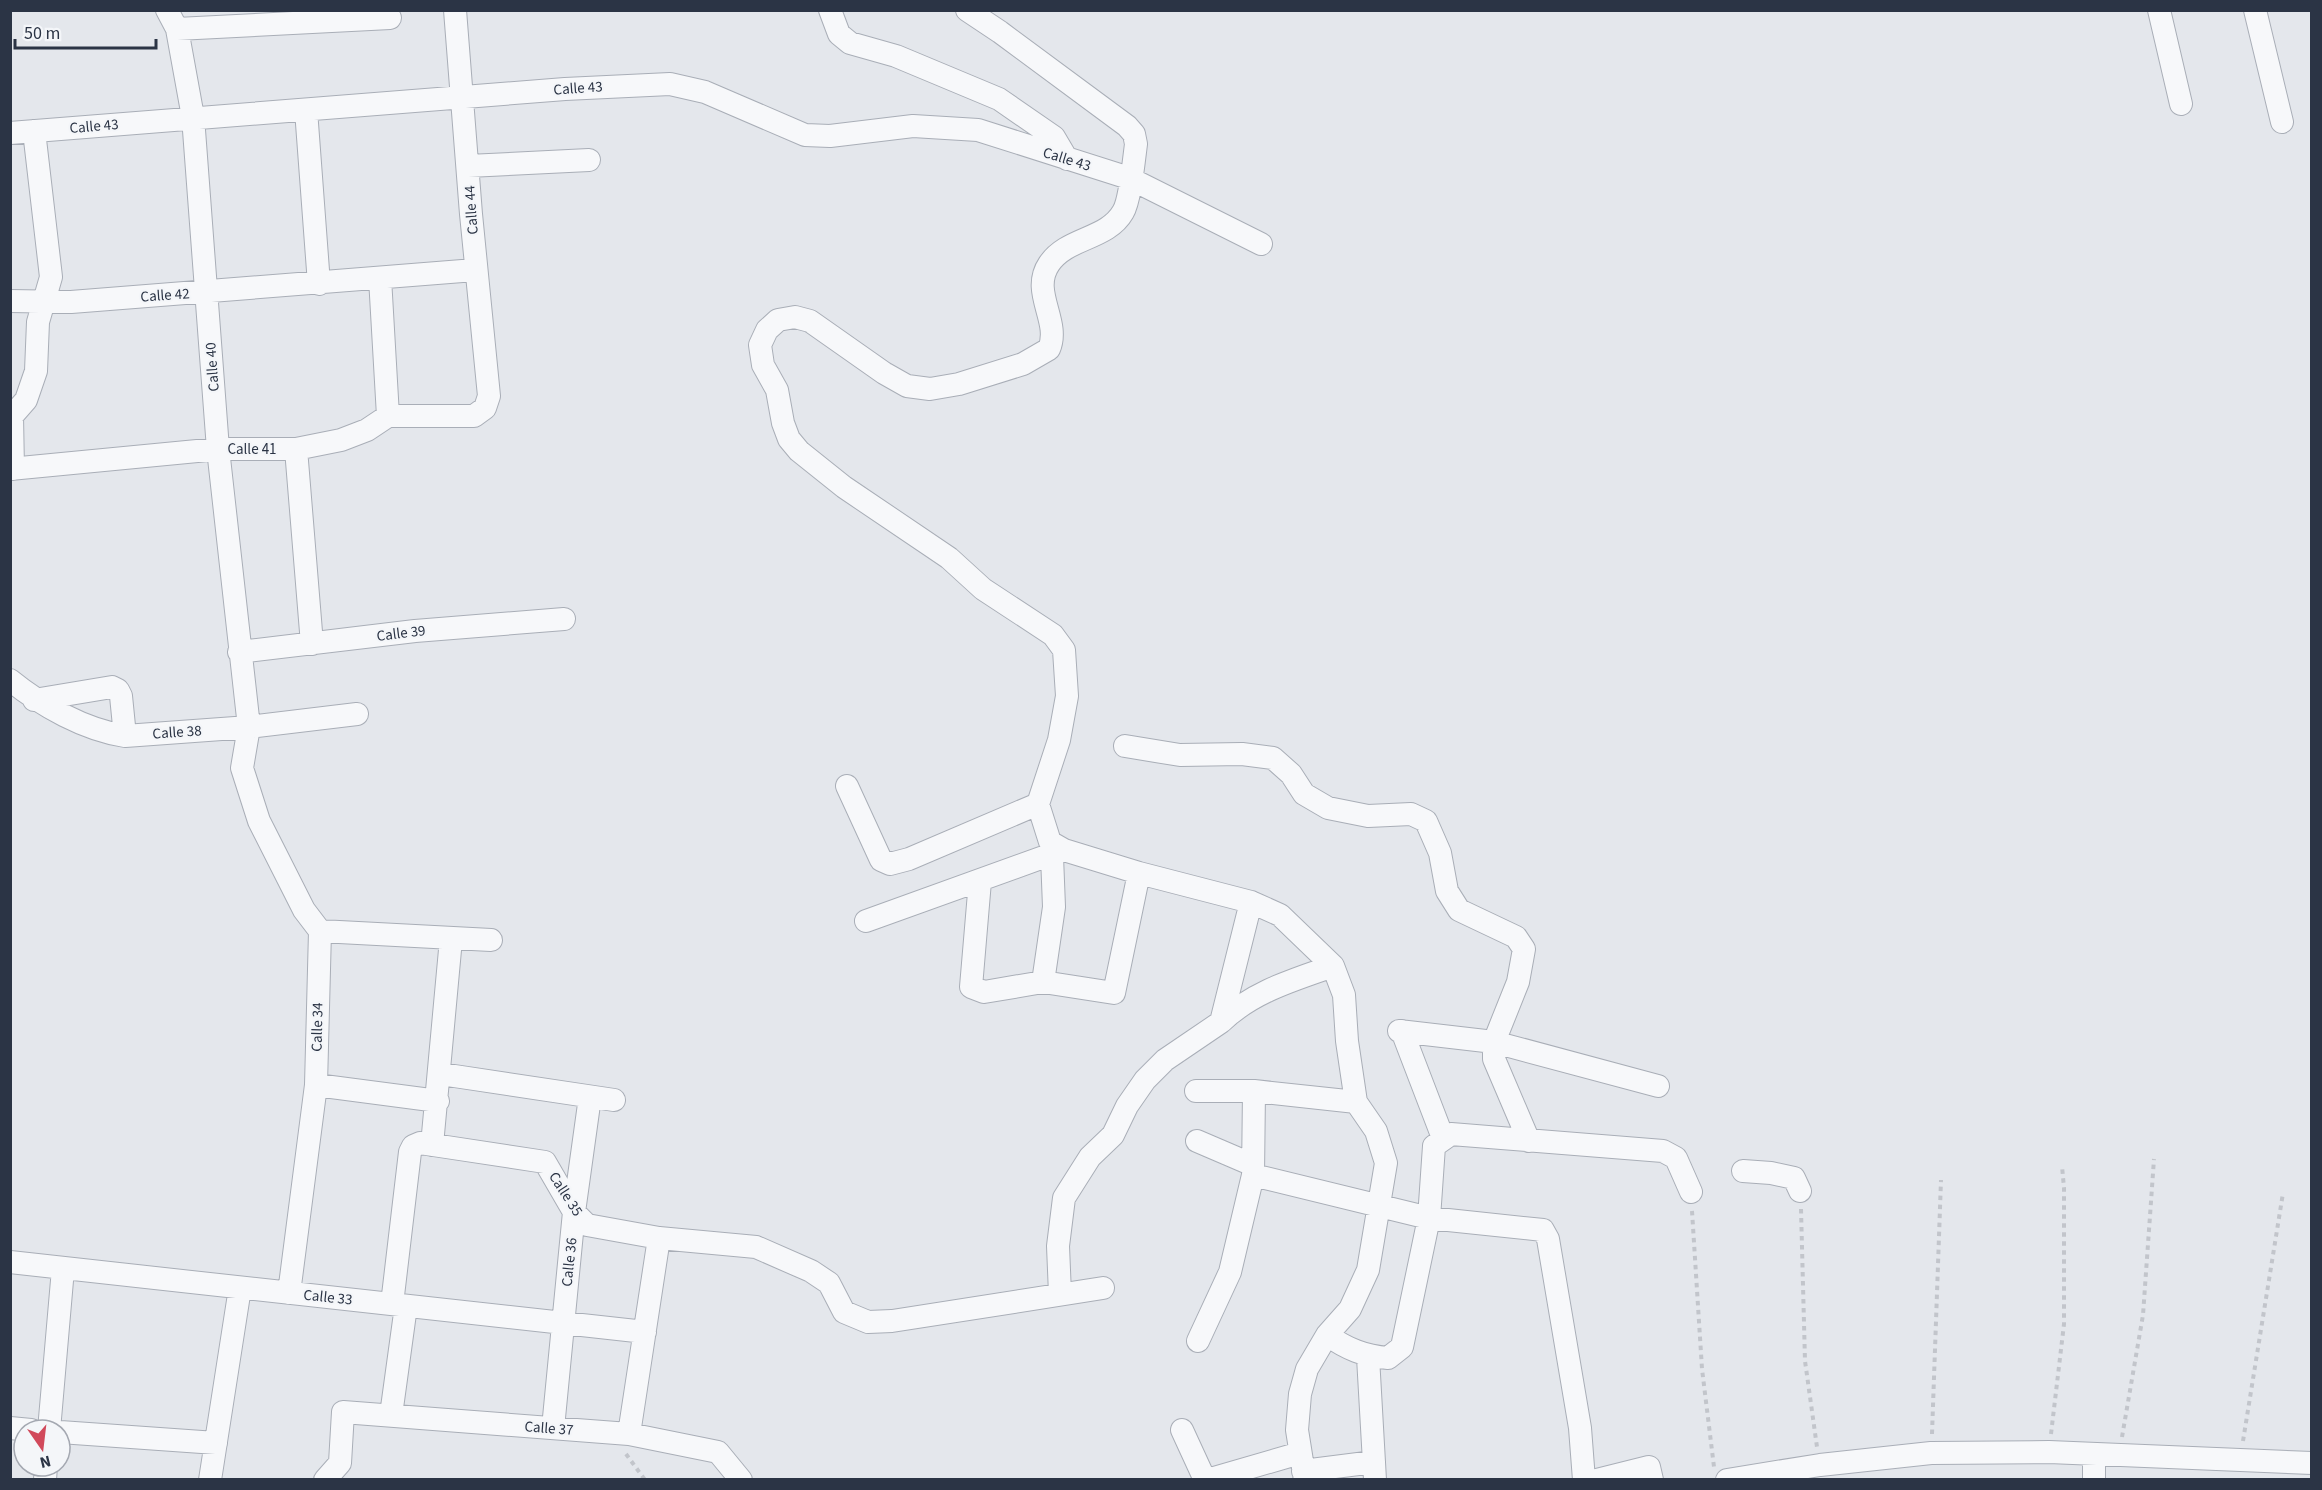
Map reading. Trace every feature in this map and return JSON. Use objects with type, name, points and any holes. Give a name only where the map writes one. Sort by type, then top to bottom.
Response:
[{"type":"street","name":"Calle 44","points":[[388,416],[474,416],[485,408],[489,396],[475,270],[455,10]]},
{"type":"street","points":[[830,10],[839,34],[850,43],[896,56],[999,99],[1054,137],[1067,159]]},
{"type":"street","points":[[967,10],[1127,126],[1134,134],[1136,144],[1124,210],[1105,230],[1070,246],[1048,265],[1042,290],[1053,329],[1052,341],[1043,354],[1023,364],[959,384],[930,389],[907,386],[810,321],[795,316],[778,320],[767,330],[760,345],[763,365],[777,390],[783,423],[789,439],[799,451],[844,487],[949,558],[983,589],[1053,635],[1064,650],[1067,671],[1065,707],[1059,740],[1038,804],[1050,842],[1058,853],[1054,907],[1043,982]]},
{"type":"street","points":[[2159,10],[2181,104]]},
{"type":"street","points":[[2255,10],[2282,122]]},
{"type":"street","points":[[172,20],[390,18]]},
{"type":"street","name":"Calle 40","points":[[172,20],[193,117],[218,449],[249,727],[242,768],[259,821],[304,910],[320,931]]},
{"type":"street","name":"Calle 43","points":[[10,133],[645,83],[670,84],[705,92],[805,135],[830,136],[872,129],[946,126],[978,130],[1130,178],[1261,244]]},
{"type":"street","points":[[306,110],[319,284]]},
{"type":"street","points":[[12,469],[12,416],[26,399],[36,371],[38,322],[51,277],[34,131]]},
{"type":"street","points":[[468,166],[590,160]]},
{"type":"street","name":"Calle 42","points":[[10,301],[71,302],[475,270]]},
{"type":"street","points":[[380,278],[388,416]]},
{"type":"street","name":"Calle 41","points":[[12,469],[218,449],[296,449],[341,440],[367,430],[388,416]]},
{"type":"street","points":[[296,449],[312,644]]},
{"type":"street","name":"Calle 39","points":[[239,652],[415,631],[564,619]]},
{"type":"street","name":"Calle 38","points":[[10,680],[34,700],[106,734],[125,736],[249,727],[357,714]]},
{"type":"street","points":[[34,700],[112,687],[118,690],[121,696],[125,736]]},
{"type":"street","points":[[1125,746],[1179,755],[1242,754],[1273,758],[1291,774],[1304,794],[1328,808],[1368,816],[1411,814],[1426,821],[1440,853],[1447,891],[1459,910],[1516,937],[1524,949],[1518,982],[1494,1042],[1494,1059],[1529,1141]]},
{"type":"street","points":[[847,786],[881,860],[890,864],[909,859],[1038,804]]},
{"type":"street","points":[[866,921],[1058,853],[1251,902],[1280,915],[1333,966],[1344,995],[1347,1041],[1356,1102],[1376,1131],[1386,1163],[1377,1205],[1368,1270],[1350,1309],[1327,1335],[1307,1369],[1300,1394],[1297,1430],[1303,1468]]},
{"type":"street","points":[[980,881],[971,987],[984,992],[1043,982],[1114,993],[1139,873]]},
{"type":"street","points":[[1221,1022],[1251,902]]},
{"type":"street","points":[[320,931],[491,940]]},
{"type":"street","name":"Calle 34","points":[[289,1293],[316,1085],[320,931]]},
{"type":"street","points":[[392,1415],[399,1305],[422,1145],[438,1101],[451,939]]},
{"type":"street","points":[[1060,1294],[1058,1246],[1064,1198],[1090,1157],[1113,1135],[1127,1106],[1145,1080],[1165,1060],[1221,1022],[1239,1005],[1283,983],[1333,966]]},
{"type":"street","points":[[1443,1138],[1401,1031],[1494,1042],[1658,1086]]},
{"type":"street","points":[[441,1074],[614,1100]]},
{"type":"street","points":[[316,1085],[438,1101]]},
{"type":"street","points":[[1196,1091],[1254,1091],[1356,1102]]},
{"type":"street","points":[[1198,1341],[1230,1272],[1253,1170],[1254,1091]]},
{"type":"street","name":"Calle 36","points":[[553,1428],[574,1212],[590,1097]]},
{"type":"street","points":[[1327,1335],[1347,1349],[1368,1357],[1388,1358],[1402,1347],[1429,1218],[1434,1146],[1451,1134],[1663,1151],[1676,1158],[1691,1192]]},
{"type":"street","points":[[1197,1141],[1253,1170],[1377,1205],[1429,1218],[1543,1230],[1546,1233],[1580,1428],[1584,1479]]},
{"type":"street","name":"Calle 35","points":[[422,1145],[545,1162],[574,1212],[587,1225],[659,1238],[756,1247],[811,1270],[829,1283],[844,1312],[868,1322],[892,1321],[1103,1288]]},
{"type":"street","points":[[1743,1172],[1771,1173],[1794,1178],[1800,1191]]},
{"type":"street","points":[[629,1434],[659,1238]]},
{"type":"street","name":"Calle 33","points":[[10,1262],[645,1332]]},
{"type":"street","points":[[50,1418],[63,1269]]},
{"type":"street","points":[[210,1479],[240,1288]]},
{"type":"street","points":[[1182,1430],[1206,1479],[1303,1468],[1375,1471],[1368,1357]]},
{"type":"street","name":"Calle 37","points":[[325,1479],[340,1463],[344,1412],[629,1434],[718,1452],[741,1479]]},
{"type":"street","points":[[72,1433],[216,1443]]},
{"type":"street","points":[[1721,1474],[1931,1453],[2049,1452],[2312,1463]]},
{"type":"street","points":[[2094,1454],[2094,1479]]},
{"type":"street","points":[[1597,1479],[1649,1467],[1652,1479]]},
{"type":"path","points":[[2118,1455],[2143,1315],[2154,1159]]},
{"type":"path","points":[[2049,1452],[2064,1324],[2062,1166]]},
{"type":"path","points":[[1931,1453],[1941,1180]]},
{"type":"path","points":[[1800,1191],[1805,1361],[1820,1465]]},
{"type":"path","points":[[1691,1192],[1702,1369],[1721,1474]]},
{"type":"path","points":[[2240,1460],[2283,1193]]}]
